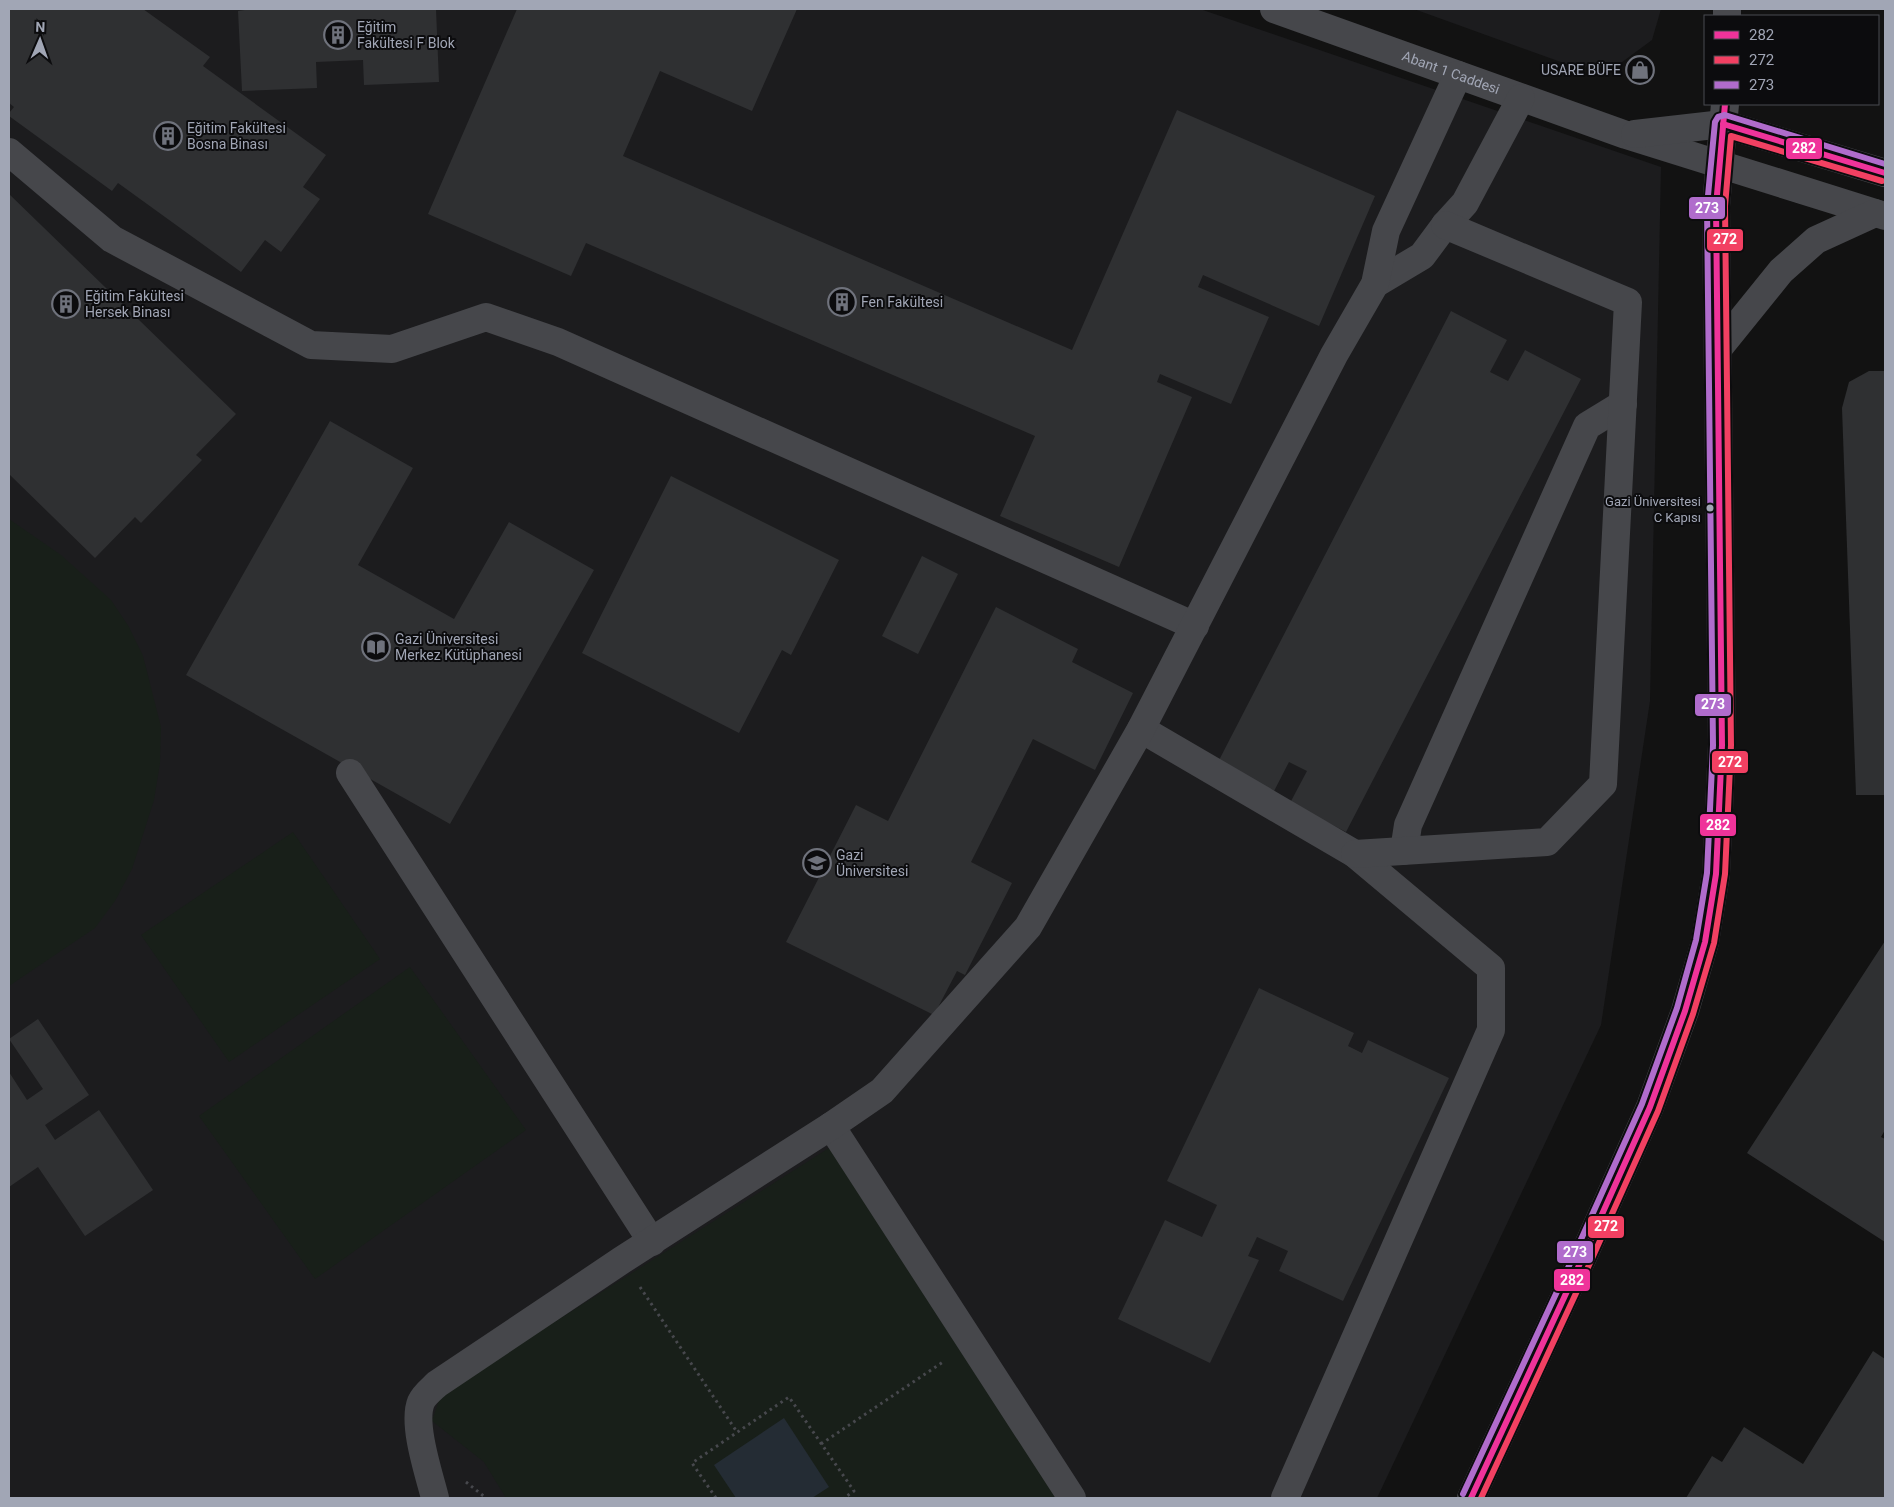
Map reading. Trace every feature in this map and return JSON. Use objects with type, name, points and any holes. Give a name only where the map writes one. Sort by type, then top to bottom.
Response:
[{"type":"main road","points":[[1470,1498],[1582,1259],[1650,1107],[1685,1011],[1705,942],[1716,874],[1722,745],[1716,206],[1724,114]]},
{"type":"street","name":"Abant 1 Caddesi","points":[[1274,9],[1626,135],[1720,166],[1880,214]]},
{"type":"street","points":[[436,1498],[423,1450],[418,1420],[422,1401],[437,1384],[622,1260],[831,1126],[882,1091],[1028,927],[1141,729],[1334,355],[1376,284],[1386,231],[1458,74]]},
{"type":"street","points":[[1376,284],[1422,256],[1465,203],[1521,98]]},
{"type":"street","name":"Abant 1 Caddesi","points":[[1626,135],[1724,114],[1885,173]]},
{"type":"street","points":[[9,152],[112,239],[311,344],[392,349],[486,317],[558,342],[1195,626]]},
{"type":"street","points":[[1718,349],[1782,271],[1816,240],[1880,214]]},
{"type":"street","points":[[1355,854],[1547,842],[1604,784],[1628,302],[1446,225]]},
{"type":"street","points":[[1404,851],[1408,825],[1587,426],[1623,404]]},
{"type":"street","points":[[1141,729],[1355,854],[1491,968],[1491,1030],[1285,1498]]},
{"type":"street","points":[[350,773],[652,1242]]},
{"type":"street","points":[[831,1126],[1072,1498]]},
{"type":"path","points":[[622,1260],[737,1432]]},
{"type":"path","points":[[821,1444],[972,1343]]},
{"type":"path","points":[[716,1498],[692,1463],[789,1397],[854,1492],[844,1498]]},
{"type":"shaded area","name":"Gazi Üniversitesi","points":[[9,9],[1200,9],[1661,167],[1650,701],[1601,1025],[1377,1498],[9,1498]]},
{"type":"shaded area","points":[[1414,9],[1661,9],[1652,40],[1614,68],[1572,66]]},
{"type":"shaded area","points":[[9,519],[61,555],[111,600],[129,627],[143,656],[161,727],[160,763],[154,800],[132,869],[115,901],[95,928],[9,986]]},
{"type":"shaded area","points":[[293,832],[380,959],[229,1062],[141,935]]},
{"type":"shaded area","points":[[410,967],[526,1130],[315,1279],[199,1116]]},
{"type":"shaded area","points":[[829,1148],[1058,1498],[506,1498],[484,1462],[432,1421],[441,1394]]},
{"type":"shaded area","points":[[784,1418],[829,1487],[812,1498],[736,1498],[714,1465]]},
{"type":"building","name":"Eğitim Fakültesi Bosna Binası","points":[[9,9],[143,9],[210,57],[203,66],[326,155],[303,187],[320,199],[281,252],[265,240],[241,272],[118,183],[112,191],[9,116],[14,107],[9,103]]},
{"type":"building","name":"Eğitim Fakültesi F Blok","points":[[251,9],[436,9],[439,82],[364,85],[363,60],[316,62],[317,88],[242,91],[238,11]]},
{"type":"building","name":"Fen Fakültesi","points":[[517,9],[797,9],[752,111],[660,71],[623,156],[1072,350],[1177,110],[1375,196],[1319,326],[1203,275],[1198,287],[1269,317],[1231,404],[1160,374],[1157,382],[1192,397],[1119,567],[1000,516],[1035,436],[586,243],[571,276],[428,214]]},
{"type":"building","name":"USARE BÜFE","points":[[1644,58],[1653,69],[1636,82],[1627,70]]},
{"type":"building","name":"Eğitim Fakültesi Hersek Binası","points":[[9,194],[236,414],[196,455],[202,460],[141,523],[135,517],[95,558],[9,474]]},
{"type":"building","points":[[1451,311],[1507,340],[1490,372],[1508,381],[1525,350],[1581,379],[1346,832],[1290,803],[1307,771],[1289,762],[1272,795],[1216,766]]},
{"type":"building","points":[[1869,371],[1885,371],[1885,795],[1856,795],[1842,408],[1849,382]]},
{"type":"building","name":"Gazi Üniversitesi Merkez Kütüphanesi","points":[[330,421],[413,468],[358,565],[454,619],[509,522],[594,570],[450,824],[186,675]]},
{"type":"building","points":[[671,476],[839,560],[791,655],[782,650],[739,733],[582,653]]},
{"type":"building","points":[[922,556],[958,574],[918,654],[882,636]]},
{"type":"building","points":[[996,607],[1078,649],[1072,662],[1133,693],[1095,770],[1033,739],[971,862],[1012,883],[965,975],[957,971],[934,1015],[786,942],[856,805],[888,821]]},
{"type":"building","points":[[1885,941],[1885,1130],[1881,1137],[1885,1139],[1885,1242],[1747,1153]]},
{"type":"building","points":[[1259,988],[1354,1033],[1348,1046],[1362,1053],[1368,1040],[1449,1078],[1343,1301],[1279,1271],[1288,1251],[1257,1237],[1248,1256],[1259,1260],[1210,1363],[1118,1319],[1165,1220],[1202,1237],[1217,1205],[1167,1181]]},
{"type":"building","points":[[38,1019],[89,1095],[45,1125],[55,1140],[99,1110],[153,1190],[85,1236],[38,1167],[9,1187],[9,1072],[27,1100],[43,1089],[9,1039]]},
{"type":"building","points":[[1873,1351],[1885,1359],[1885,1498],[1686,1498],[1712,1456],[1722,1462],[1744,1427],[1803,1464]]},
{"type":"transit line","name":"282","points":[[1471,1498],[1650,1107],[1685,1011],[1705,942],[1716,874],[1722,745],[1716,206],[1725,105]]},
{"type":"transit line","name":"273","points":[[1463,1494],[1642,1104],[1677,1008],[1696,940],[1707,873],[1713,745],[1707,206],[1715,122],[1718,117],[1725,115],[1885,164]]},
{"type":"transit line","name":"282","points":[[1723,124],[1885,173]]},
{"type":"transit line","name":"272","points":[[1481,1498],[1658,1111],[1693,1014],[1714,943],[1725,874],[1731,745],[1725,206],[1731,136],[1882,181]]},
{"type":"place","name":"Eğitim Fakültesi F Blok","points":[[338,35]]},
{"type":"place","name":"USARE BÜFE","points":[[1640,70]]},
{"type":"place","name":"Eğitim Fakültesi Bosna Binası","points":[[168,136]]},
{"type":"place","name":"Fen Fakültesi","points":[[842,302]]},
{"type":"place","name":"Eğitim Fakültesi Hersek Binası","points":[[66,304]]},
{"type":"place","name":"Gazi Üniversitesi C Kapısı","points":[[1710,508]]},
{"type":"place","name":"Gazi Üniversitesi Merkez Kütüphanesi","points":[[376,647]]},
{"type":"place","name":"Gazi Üniversitesi","points":[[817,863]]}]
